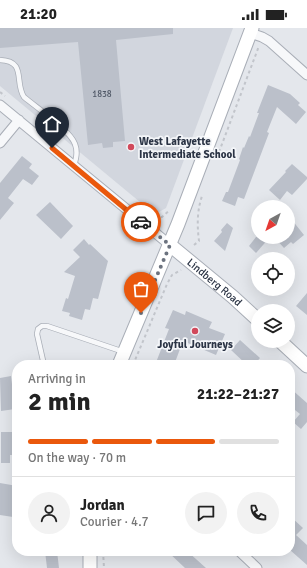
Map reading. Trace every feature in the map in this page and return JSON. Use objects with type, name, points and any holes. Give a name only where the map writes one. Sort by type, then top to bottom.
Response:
[{"type":"street","points":[[121,360],[170,245],[255,33],[269,41],[307,75]]},
{"type":"street","points":[[0,105],[170,245]]},
{"type":"street","points":[[0,143],[19,120]]},
{"type":"street","name":"Lindberg Road","points":[[170,245],[251,314]]},
{"type":"street","points":[[288,348],[307,366]]},
{"type":"street","points":[[90,556],[90,568]]},
{"type":"street","points":[[244,556],[257,568]]},
{"type":"lane","points":[[0,60],[7,60],[14,64],[18,69],[20,91],[24,97],[70,135],[75,144],[77,156],[74,166]]},
{"type":"lane","points":[[43,360],[37,334],[38,328],[42,326],[47,326],[124,352]]},
{"type":"path","points":[[218,153],[255,33]]},
{"type":"path","points":[[0,92],[10,100]]},
{"type":"path","points":[[194,245],[199,240],[197,228],[198,209],[202,195]]},
{"type":"path","points":[[144,212],[153,216],[162,217],[170,210]]},
{"type":"path","points":[[136,360],[167,284],[172,275],[180,270]]},
{"type":"path","points":[[103,556],[104,568]]},
{"type":"shaded area","name":"West Lafayette Intermediate School","points":[[0,28],[233,28],[166,208],[159,212],[152,212],[0,86]]},
{"type":"building","name":"West Lafayette Intermediate School","points":[[0,28],[173,28],[173,34],[116,40],[125,141],[113,142],[113,147],[103,148],[102,143],[88,145],[78,42],[0,48]]},
{"type":"building","points":[[268,85],[290,94],[300,103],[298,105],[306,112],[296,124],[277,107],[267,132],[269,133],[244,199],[238,197],[235,206],[222,201],[226,192],[228,192],[240,160],[243,147],[244,148],[249,136],[250,137],[259,113],[257,113]]},
{"type":"building","points":[[22,156],[32,164],[29,168],[39,176],[32,185],[23,179],[8,198],[14,203],[0,220],[0,183]]},
{"type":"building","points":[[292,164],[307,177],[307,179],[292,195],[287,191],[280,200],[269,190],[286,172],[285,171]]},
{"type":"building","points":[[50,202],[73,226],[61,239],[36,215]]},
{"type":"building","points":[[227,223],[233,228],[225,251],[214,241],[222,232],[221,230]]},
{"type":"building","points":[[295,224],[304,235],[295,242]]},
{"type":"building","points":[[84,239],[108,261],[98,299],[93,298],[90,310],[85,309],[82,320],[69,316],[70,313],[62,311],[66,298],[68,299],[75,276],[64,272],[80,257],[73,250]]},
{"type":"building","points":[[251,243],[264,244],[257,252],[249,246]]},
{"type":"building","points":[[280,244],[289,244],[284,248]]},
{"type":"building","points":[[307,293],[307,315],[296,306]]},
{"type":"building","name":"Joyful Journeys","points":[[173,310],[185,315],[186,311],[212,322],[209,328],[225,334],[216,355],[183,341],[176,360],[157,360],[169,329],[165,328]]},
{"type":"building","points":[[240,340],[260,358],[258,360],[242,360],[231,350]]},
{"type":"building","points":[[11,376],[12,409],[1,411],[0,378]]},
{"type":"building","points":[[295,392],[307,403],[307,422],[301,429],[295,424],[295,420],[300,414],[295,410]]},
{"type":"building","points":[[1,432],[12,432],[12,455],[10,455],[10,463],[1,463]]},
{"type":"building","points":[[0,483],[12,485],[12,517],[0,515]]},
{"type":"building","points":[[295,521],[303,528],[296,535],[307,545],[307,565],[295,554]]},
{"type":"building","points":[[46,556],[58,556],[59,568],[47,568]]},
{"type":"building","points":[[172,556],[193,556],[206,568],[185,568]]},
{"type":"way so far","points":[[141,222],[170,245],[141,313]]},
{"type":"place","name":"West Lafayette Intermediate School","points":[[131,147]]},
{"type":"place","name":"Joyful Journeys","points":[[195,331]]},
{"type":"route","points":[[52,148],[141,222]]}]
